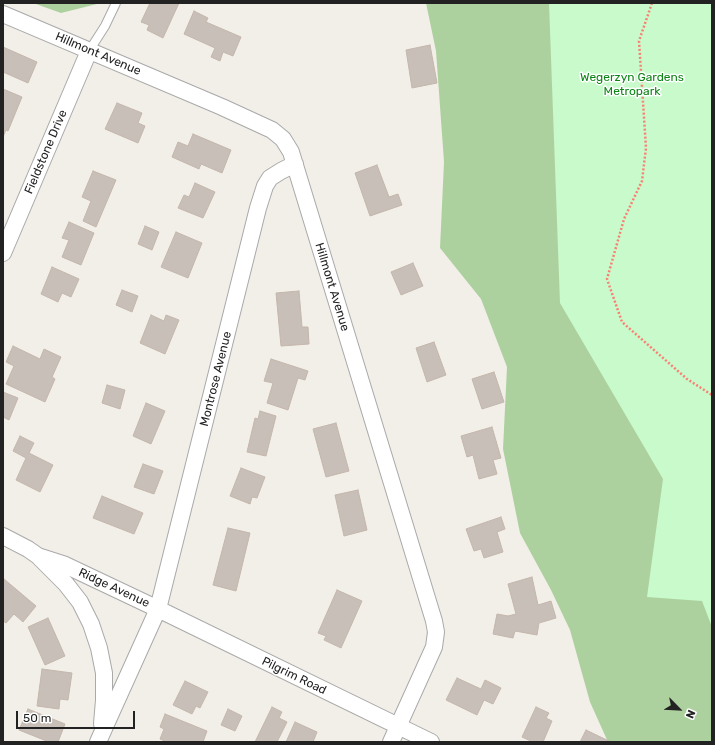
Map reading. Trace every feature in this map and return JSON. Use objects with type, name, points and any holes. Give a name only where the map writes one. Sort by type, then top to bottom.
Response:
[{"type":"street","name":"Hillmont Avenue","points":[[3,14],[222,107],[272,130],[283,139],[291,152],[296,164],[436,632],[434,646],[391,742]]},
{"type":"street","name":"Fieldstone Drive","points":[[3,253],[89,51]]},
{"type":"street","name":"Montrose Avenue","points":[[158,609],[256,216],[265,186],[270,178],[296,164]]},
{"type":"street","name":"Ridge Avenue","points":[[3,536],[38,556],[63,564],[158,609],[98,742]]},
{"type":"street","points":[[38,556],[66,584],[80,602],[92,624],[104,673],[104,700],[102,723],[98,742]]},
{"type":"street","name":"Pilgrim Road","points":[[158,609],[431,742]]},
{"type":"lane","points":[[89,51],[105,26],[116,3]]},
{"type":"path","points":[[652,3],[639,41],[646,148],[642,181],[624,219],[607,279],[622,322],[687,378],[712,395]]},
{"type":"green space","points":[[33,3],[101,3],[61,13]]},
{"type":"green space","points":[[426,3],[712,3],[712,742],[608,742],[590,702],[570,630],[551,590],[520,533],[503,449],[507,367],[481,299],[440,248],[444,162],[436,51]]},
{"type":"green space","name":"Wegerzyn Gardens Metropark","points":[[549,3],[712,3],[712,627],[702,601],[647,597],[663,479],[560,303]]},
{"type":"building","points":[[150,3],[179,3],[163,38],[147,30],[149,25],[141,22]]},
{"type":"building","points":[[194,11],[208,18],[206,22],[241,37],[233,56],[223,52],[220,61],[211,57],[215,48],[184,34]]},
{"type":"building","points":[[430,45],[437,83],[412,88],[406,50]]},
{"type":"building","points":[[3,47],[37,62],[28,83],[3,72]]},
{"type":"building","points":[[3,89],[22,97],[8,131],[6,130],[3,137]]},
{"type":"building","points":[[117,103],[142,113],[138,123],[145,126],[138,143],[105,129]]},
{"type":"building","points":[[193,134],[231,150],[222,173],[201,164],[199,169],[172,157],[178,142],[188,146]]},
{"type":"building","points":[[377,165],[389,197],[398,194],[402,205],[370,216],[355,173]]},
{"type":"building","points":[[93,171],[116,180],[96,227],[83,221],[91,201],[82,197]]},
{"type":"building","points":[[195,183],[215,192],[203,218],[178,208],[184,195],[189,197]]},
{"type":"building","points":[[69,222],[94,233],[81,265],[62,257],[69,240],[62,238]]},
{"type":"building","points":[[145,226],[159,232],[152,250],[138,244]]},
{"type":"building","points":[[176,232],[202,243],[188,278],[161,267]]},
{"type":"building","points":[[413,263],[423,286],[401,295],[391,272]]},
{"type":"building","points":[[52,267],[79,279],[71,297],[62,293],[58,302],[41,294]]},
{"type":"building","points":[[122,290],[138,296],[132,312],[116,305]]},
{"type":"building","points":[[299,291],[302,327],[308,327],[309,344],[281,346],[276,293]]},
{"type":"building","points":[[151,315],[164,321],[166,315],[179,320],[165,354],[140,343]]},
{"type":"building","points":[[434,342],[446,375],[427,382],[416,348]]},
{"type":"building","points":[[13,346],[40,359],[44,349],[61,357],[52,377],[55,379],[45,402],[6,384],[14,366],[6,362]]},
{"type":"building","points":[[271,359],[308,371],[305,380],[298,378],[288,410],[267,403],[273,383],[264,381]]},
{"type":"building","points":[[494,372],[504,402],[482,409],[472,379]]},
{"type":"building","points":[[107,385],[125,390],[120,409],[102,403]]},
{"type":"building","points":[[3,392],[18,398],[9,420],[3,417]]},
{"type":"building","points":[[146,403],[165,411],[151,444],[133,436]]},
{"type":"building","points":[[260,411],[276,416],[266,456],[247,452],[255,418],[258,419]]},
{"type":"building","points":[[336,423],[349,471],[326,477],[313,429]]},
{"type":"building","points":[[492,427],[501,458],[493,460],[497,474],[479,479],[473,455],[467,457],[461,436]]},
{"type":"building","points":[[20,436],[34,443],[29,453],[53,465],[40,492],[16,480],[26,458],[13,451]]},
{"type":"building","points":[[143,464],[163,471],[154,494],[134,487]]},
{"type":"building","points":[[241,468],[265,477],[257,498],[252,497],[250,504],[230,496]]},
{"type":"building","points":[[358,490],[367,530],[344,536],[335,495]]},
{"type":"building","points":[[102,496],[143,513],[134,534],[93,518]]},
{"type":"building","points":[[501,517],[505,529],[497,532],[503,552],[484,558],[481,549],[474,551],[466,529]]},
{"type":"building","points":[[228,528],[250,533],[236,591],[213,585]]},
{"type":"building","points":[[532,577],[538,605],[551,601],[556,618],[539,623],[537,635],[515,631],[513,638],[493,634],[497,614],[508,616],[516,614],[508,584]]},
{"type":"building","points":[[4,579],[36,606],[23,622],[14,614],[6,623],[3,621]]},
{"type":"building","points":[[337,590],[362,601],[341,648],[324,640],[326,636],[318,633]]},
{"type":"building","points":[[48,618],[65,656],[45,665],[28,627]]},
{"type":"building","points":[[42,669],[72,673],[68,700],[60,699],[59,709],[37,706]]},
{"type":"building","points":[[457,678],[481,689],[485,680],[501,688],[493,704],[484,700],[477,715],[446,700]]},
{"type":"building","points":[[185,681],[208,692],[200,708],[196,706],[192,714],[173,705]]},
{"type":"building","points":[[272,707],[282,712],[279,718],[287,722],[277,742],[255,742]]},
{"type":"building","points":[[536,707],[549,713],[546,718],[552,721],[543,742],[533,742],[522,737]]},
{"type":"building","points":[[28,709],[65,724],[58,742],[49,742],[19,730]]},
{"type":"building","points":[[228,709],[242,716],[235,731],[221,725]]},
{"type":"building","points":[[165,714],[207,731],[203,742],[167,742],[160,739],[164,729],[160,727]]},
{"type":"building","points":[[295,722],[317,732],[313,742],[286,742]]},
{"type":"building","points":[[586,730],[611,742],[580,742]]}]
